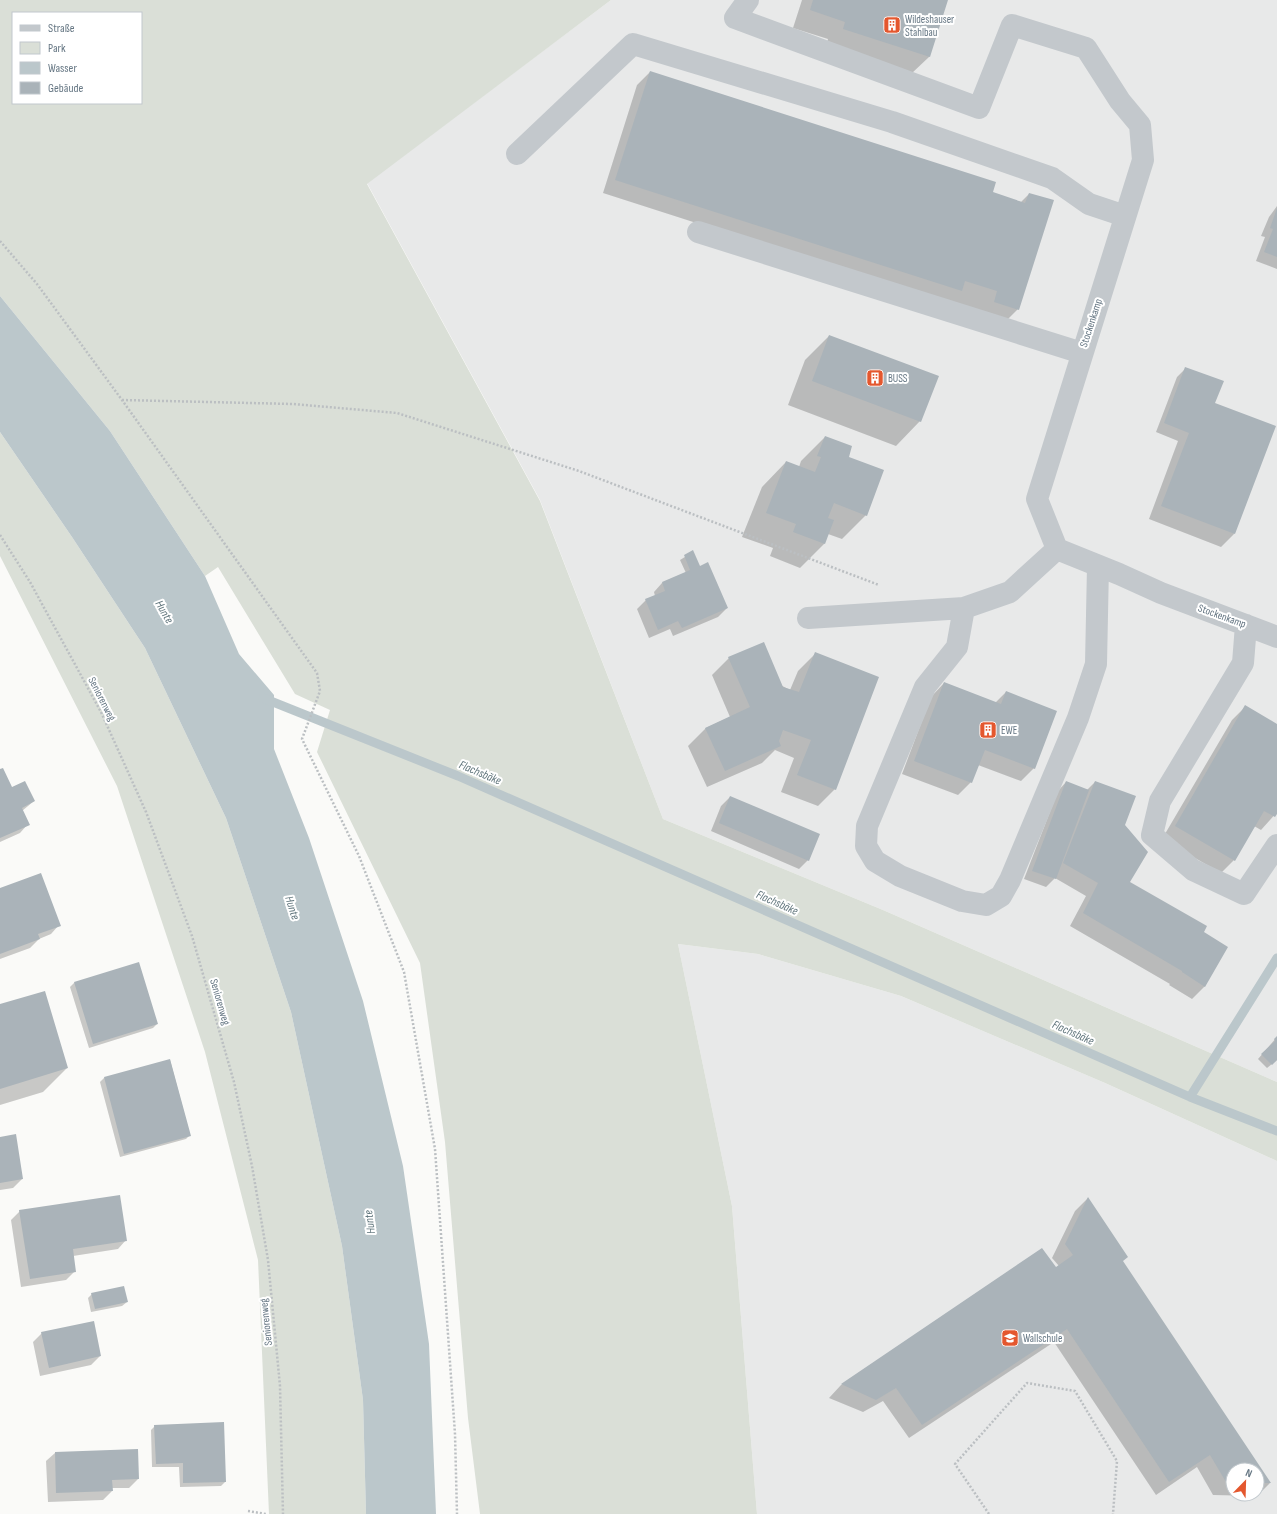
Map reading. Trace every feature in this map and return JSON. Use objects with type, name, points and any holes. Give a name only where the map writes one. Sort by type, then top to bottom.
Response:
[{"type":"street","name":"Stockenkamp","points":[[748,0],[735,18],[979,108],[1012,25],[1086,48],[1120,101],[1140,125],[1143,160],[1037,499],[1057,549],[1160,593],[1277,637]]},
{"type":"street","points":[[516,154],[633,44],[899,125],[1052,178],[1089,204],[1125,216]]},
{"type":"street","points":[[698,232],[1082,353]]},
{"type":"street","points":[[808,618],[964,608],[1010,592],[1057,549]]},
{"type":"street","points":[[964,608],[957,647],[925,687],[867,826],[866,846],[875,861],[900,876],[962,901],[986,905],[1001,896],[1010,880],[1078,718],[1094,671],[1096,664],[1098,566]]},
{"type":"street","points":[[1246,625],[1243,663],[1160,801],[1152,836],[1192,870],[1244,894],[1277,845]]},
{"type":"path","points":[[0,241],[37,284],[122,400],[317,674],[320,691],[302,739],[359,856],[404,972],[435,1149],[455,1434],[457,1514]]},
{"type":"path","points":[[122,400],[293,404],[397,413],[580,471],[880,586]]},
{"type":"path","name":"Seniorenweg","points":[[0,535],[30,582],[101,712],[146,812],[192,936],[234,1082],[252,1166],[268,1260],[280,1386],[283,1514]]},
{"type":"path","points":[[989,1514],[955,1464],[1027,1382],[1075,1391],[1117,1461],[1113,1514]]},
{"type":"path","points":[[248,1511],[266,1514]]},
{"type":"shaded area","points":[[611,0],[1277,0],[1277,1082],[883,910],[663,819],[540,500],[367,183]]},
{"type":"shaded area","name":"Wallschule","points":[[678,944],[758,954],[901,996],[1105,1083],[1277,1161],[1277,1514],[757,1514],[732,1206]]},
{"type":"green space","points":[[0,0],[611,0],[367,184],[540,501],[663,819],[883,910],[1277,1082],[1277,1161],[1105,1083],[901,996],[758,954],[678,944],[732,1206],[757,1514],[480,1514],[468,1418],[445,1142],[420,963],[317,752],[330,710],[295,694],[218,567],[205,576],[110,431],[0,296]]},
{"type":"green space","points":[[0,432],[72,537],[145,648],[226,818],[291,1012],[342,1246],[363,1400],[366,1514],[269,1514],[258,1260],[205,1052],[117,786],[0,556]]},
{"type":"water","name":"Hunte","points":[[0,296],[110,431],[205,576],[239,654],[274,695],[274,749],[309,838],[363,1001],[403,1166],[429,1344],[436,1514],[366,1514],[363,1400],[342,1246],[291,1012],[226,818],[145,648],[72,537],[0,432]]},
{"type":"building","name":"Wildeshauser Stahlbau","points":[[813,0],[948,0],[930,57],[843,29],[845,22],[810,10]]},
{"type":"building","points":[[650,71],[996,182],[993,192],[1025,203],[1029,193],[1054,200],[1019,310],[994,302],[997,291],[965,281],[962,291],[615,180]]},
{"type":"building","points":[[1277,208],[1277,257],[1264,252],[1273,229],[1270,228]]},
{"type":"building","name":"BUSS","points":[[829,335],[939,376],[921,422],[812,381]]},
{"type":"building","points":[[1185,367],[1224,381],[1215,403],[1276,426],[1235,534],[1161,506],[1189,433],[1164,423]]},
{"type":"building","points":[[825,436],[852,446],[849,457],[884,470],[867,516],[834,503],[828,518],[834,520],[825,544],[793,532],[796,524],[766,513],[786,461],[815,472],[821,457],[817,456]]},
{"type":"building","points":[[693,550],[700,566],[708,562],[728,608],[682,628],[678,621],[658,630],[645,599],[665,591],[662,582],[690,570],[684,555]]},
{"type":"building","points":[[764,642],[783,687],[799,692],[815,652],[879,677],[836,790],[797,775],[811,740],[783,730],[779,741],[781,746],[725,771],[705,728],[750,707],[728,657]]},
{"type":"building","name":"EWE","points":[[944,682],[1001,704],[1006,691],[1057,711],[1035,769],[985,750],[972,783],[914,761]]},
{"type":"building","points":[[1245,705],[1277,724],[1277,814],[1275,817],[1264,811],[1235,861],[1175,826]]},
{"type":"building","points":[[3,768],[12,787],[25,781],[35,801],[22,808],[30,825],[0,838],[0,769]]},
{"type":"building","points":[[1066,781],[1089,790],[1056,879],[1032,871]]},
{"type":"building","points":[[1095,781],[1136,796],[1125,825],[1148,852],[1130,882],[1207,926],[1204,932],[1228,947],[1205,987],[1182,971],[1083,913],[1098,883],[1063,863]]},
{"type":"building","points":[[730,796],[820,834],[809,861],[719,823]]},
{"type":"building","points":[[41,873],[61,926],[38,934],[40,939],[0,954],[0,888]]},
{"type":"building","points":[[139,962],[158,1024],[93,1044],[74,982]]},
{"type":"building","points":[[45,991],[68,1068],[0,1089],[0,1004]]},
{"type":"building","points":[[1277,1036],[1277,1060],[1272,1065],[1261,1054],[1275,1041],[1274,1039]]},
{"type":"building","points":[[170,1059],[191,1136],[124,1154],[104,1077]]},
{"type":"building","points":[[16,1134],[23,1179],[0,1183],[0,1137]]},
{"type":"building","points":[[120,1195],[127,1241],[73,1249],[76,1272],[30,1279],[19,1210]]},
{"type":"building","points":[[1088,1197],[1128,1257],[1123,1261],[1257,1462],[1225,1462],[1225,1480],[1210,1455],[1169,1482],[1067,1329],[922,1425],[896,1388],[876,1400],[841,1384],[1042,1248],[1056,1267],[1073,1255],[1065,1244]]},
{"type":"building","points":[[124,1286],[128,1302],[95,1309],[91,1293]]},
{"type":"building","points":[[94,1321],[101,1356],[49,1368],[41,1332]]},
{"type":"building","points":[[224,1422],[226,1482],[183,1483],[183,1463],[156,1464],[154,1425]]},
{"type":"building","points":[[138,1449],[139,1479],[112,1480],[113,1491],[56,1493],[55,1452]]},
{"type":"building","points":[[1265,1474],[1271,1483],[1265,1483]]},
{"type":"waterway","name":"Flachsbäke","points":[[263,698],[458,776],[1190,1097],[1277,958]]},
{"type":"waterway","points":[[1190,1097],[1277,1131]]},
{"type":"place","name":"Wildeshauser Stahlbau","points":[[892,25]]},
{"type":"place","name":"BUSS","points":[[875,378]]},
{"type":"place","name":"EWE","points":[[988,730]]},
{"type":"place","name":"Wallschule","points":[[1010,1338]]}]
